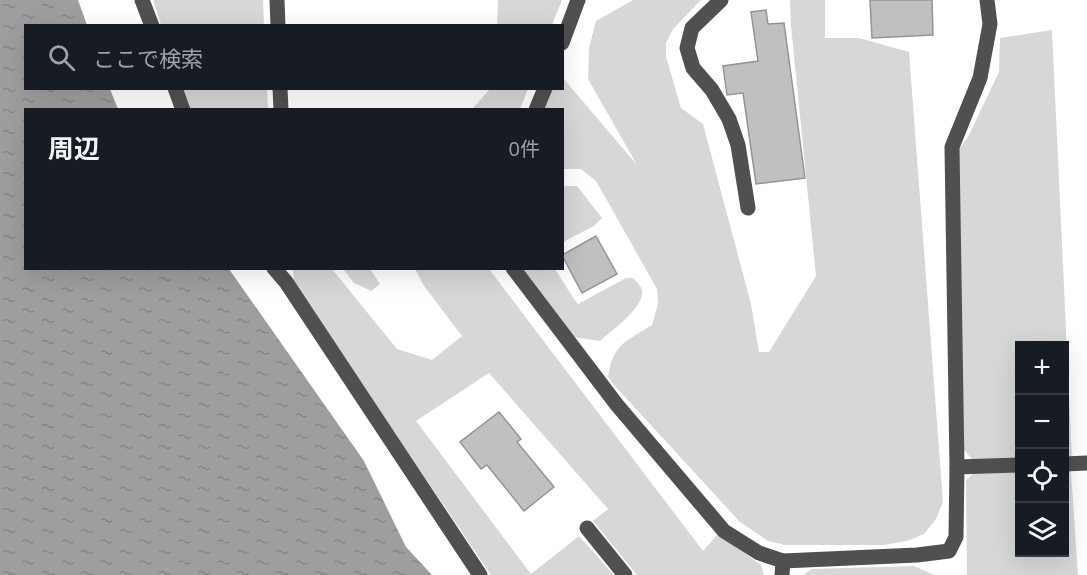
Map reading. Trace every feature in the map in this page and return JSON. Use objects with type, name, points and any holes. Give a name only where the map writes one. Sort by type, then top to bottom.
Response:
[{"type":"lane","points":[[142,0],[151,24]]},
{"type":"lane","points":[[277,0],[278,24]]},
{"type":"lane","points":[[564,38],[578,0]]},
{"type":"lane","points":[[721,0],[692,28],[687,48],[693,68],[712,90],[729,119],[738,145],[748,208]]},
{"type":"lane","points":[[515,270],[617,405],[724,531],[782,568],[949,551],[956,537],[957,467],[952,147],[980,78],[990,24],[987,0]]},
{"type":"lane","points":[[176,90],[182,108]]},
{"type":"lane","points":[[280,90],[281,108]]},
{"type":"lane","points":[[537,108],[544,90]]},
{"type":"lane","points":[[286,275],[480,575]]},
{"type":"lane","points":[[1069,464],[1087,463]]},
{"type":"lane","points":[[957,467],[1015,465]]},
{"type":"lane","points":[[587,528],[625,575]]},
{"type":"shaded area","points":[[153,0],[263,0],[264,24],[161,24]]},
{"type":"shaded area","points":[[498,0],[562,0],[552,24],[497,24]]},
{"type":"shaded area","points":[[633,0],[701,0],[673,29],[666,43],[666,57],[681,108],[703,124],[751,304],[759,352],[769,352],[816,276],[790,0],[825,0],[825,38],[859,38],[909,52],[943,502],[936,519],[924,534],[907,541],[884,545],[786,545],[768,541],[740,522],[608,377],[613,357],[622,345],[652,325],[658,304],[657,289],[596,181],[581,169],[564,169],[564,108],[543,108],[552,90],[564,90],[564,79],[637,165],[588,79],[589,48],[596,21]]},
{"type":"shaded area","points":[[1052,30],[1066,341],[1015,341],[1015,459],[972,459],[963,449],[958,150],[968,137],[999,72],[1000,38]]},
{"type":"shaded area","points":[[183,90],[267,90],[268,108],[191,108]]},
{"type":"shaded area","points":[[489,90],[528,90],[520,108],[473,108]]},
{"type":"shaded area","points":[[564,186],[577,186],[602,218],[594,226],[564,241]]},
{"type":"shaded area","points":[[293,270],[333,270],[397,349],[432,360],[462,336],[424,286],[416,270],[490,270],[703,551],[718,534],[761,565],[764,575],[637,575],[593,521],[608,509],[489,373],[416,421],[531,574],[579,536],[614,575],[491,575],[294,285]]},
{"type":"shaded area","points":[[344,270],[371,270],[380,284],[371,291],[354,283]]},
{"type":"shaded area","points":[[521,270],[556,270],[578,304],[626,278],[633,278],[638,284],[642,290],[639,303],[627,318],[600,341],[573,337]]},
{"type":"shaded area","points":[[1069,395],[1072,459],[1069,459]]},
{"type":"shaded area","points":[[1069,471],[1071,471],[1078,575],[967,575],[966,480],[974,473],[1015,472],[1015,557],[1069,557]]},
{"type":"shaded area","points":[[914,566],[934,575],[803,575],[812,569]]},
{"type":"water","points":[[0,0],[78,0],[87,24],[24,24],[24,90],[110,90],[118,108],[24,108],[24,270],[230,270],[364,461],[406,547],[432,575],[0,575]]},
{"type":"building","points":[[870,0],[932,0],[933,35],[872,38]]},
{"type":"building","points":[[766,10],[768,24],[784,23],[805,178],[756,184],[743,93],[727,95],[723,66],[758,61],[751,12]]},
{"type":"building","points":[[596,236],[617,274],[582,293],[564,259],[564,254]]},
{"type":"building","points":[[499,412],[521,439],[517,442],[554,487],[524,511],[487,465],[481,469],[460,442]]}]
